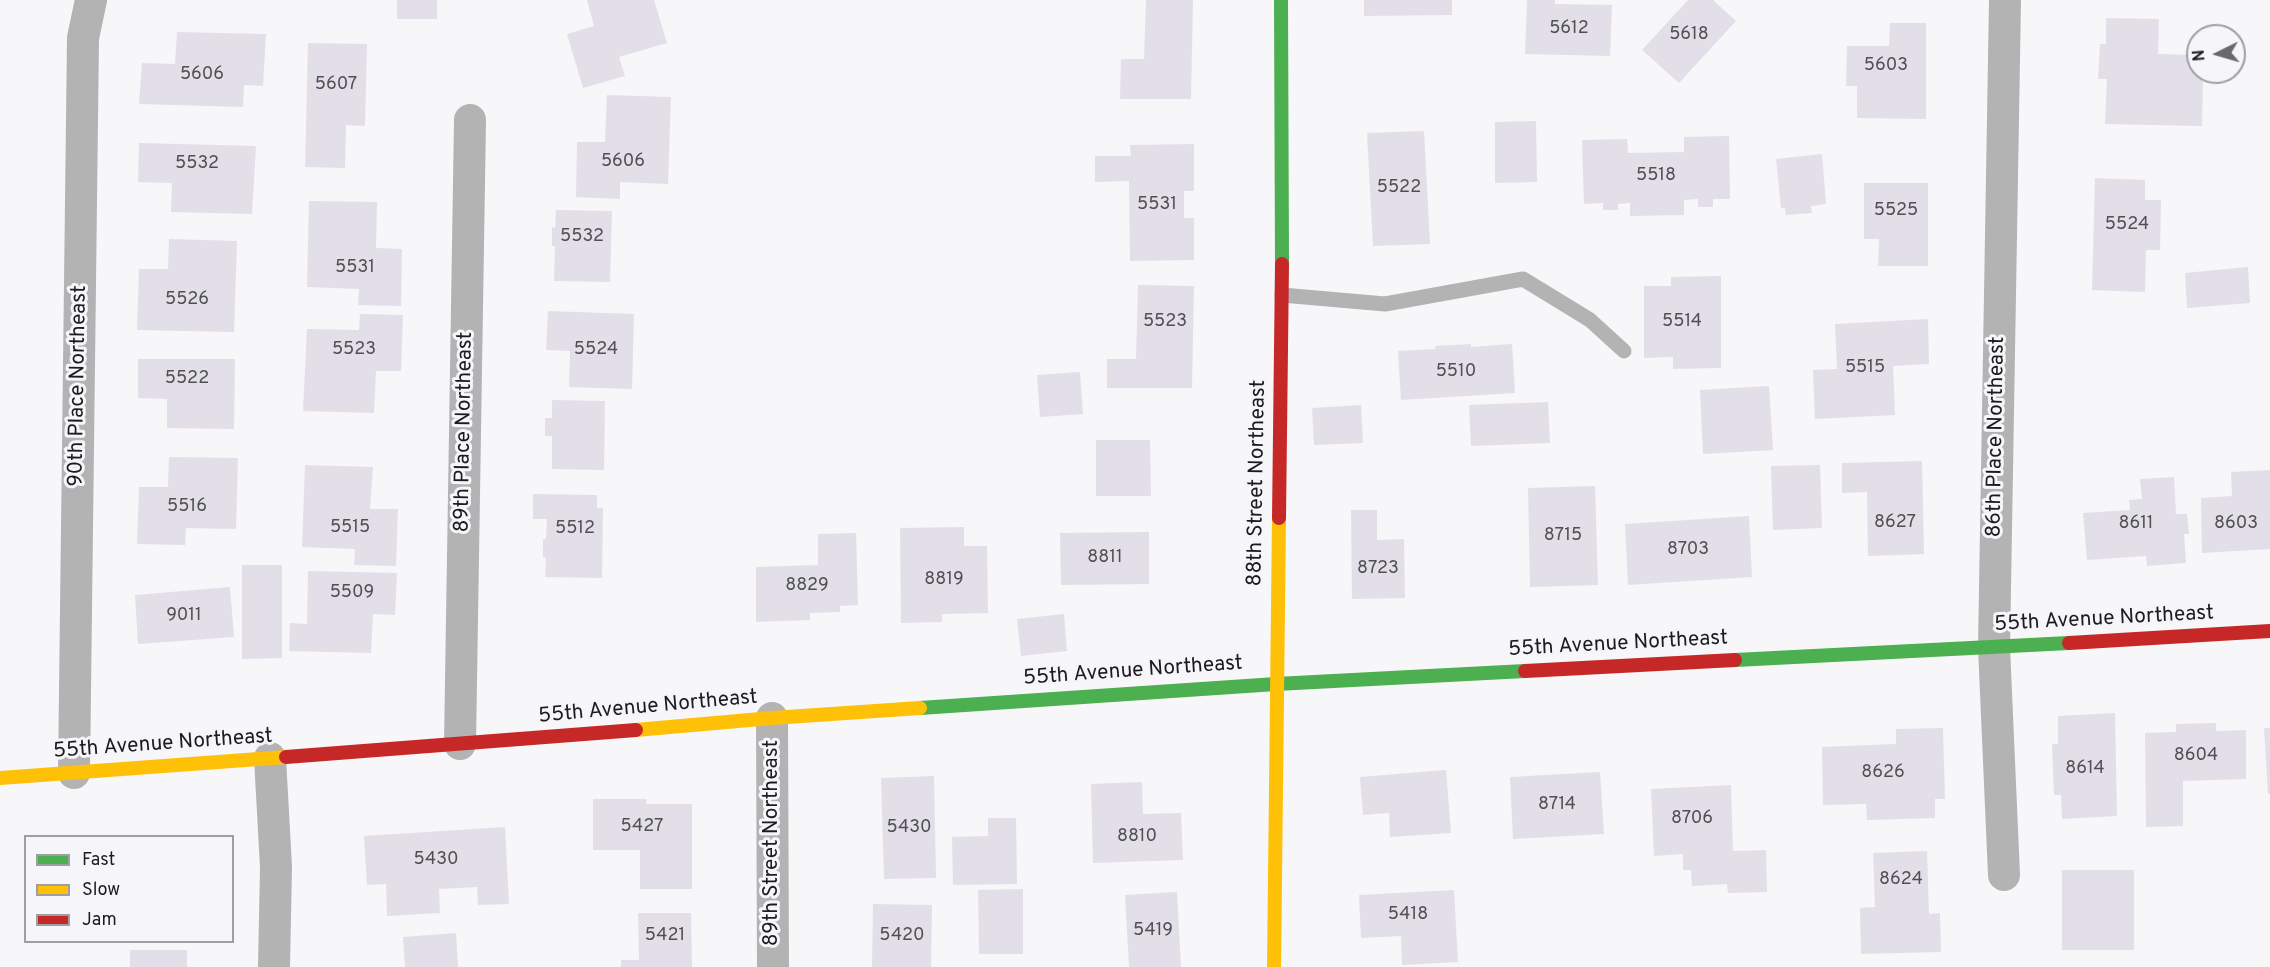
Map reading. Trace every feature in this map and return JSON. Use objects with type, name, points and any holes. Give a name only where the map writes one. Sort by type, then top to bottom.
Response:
[{"type":"street","name":"90th Place Northeast","points":[[74,773],[82,38],[91,0]]},
{"type":"street","name":"88th Street Northeast","points":[[1274,967],[1282,296],[1281,0]]},
{"type":"street","name":"86th Place Northeast","points":[[2004,875],[1994,647],[2005,0]]},
{"type":"street","name":"89th Place Northeast","points":[[460,744],[470,120]]},
{"type":"street","name":"55th Avenue Northeast","points":[[0,778],[772,718],[1276,684],[2270,631]]},
{"type":"street","name":"89th Street Northeast","points":[[772,718],[773,967]]},
{"type":"street","points":[[270,758],[276,867],[274,967]]},
{"type":"lane","points":[[1282,296],[1385,304],[1523,279],[1590,320],[1624,351]]},
{"type":"building","points":[[397,0],[437,0],[437,19],[397,19]]},
{"type":"building","points":[[587,0],[654,0],[667,43],[619,57],[625,76],[583,88],[567,34],[594,26]]},
{"type":"building","points":[[1146,0],[1193,0],[1191,99],[1120,99],[1121,59],[1144,59]]},
{"type":"building","points":[[1364,0],[1452,0],[1452,15],[1364,16]]},
{"type":"building","points":[[1527,0],[1555,0],[1555,4],[1612,5],[1610,56],[1525,54]]},
{"type":"building","points":[[1688,0],[1713,0],[1736,21],[1679,83],[1642,50]]},
{"type":"building","points":[[2106,18],[2159,19],[2158,54],[2186,55],[2186,84],[2203,84],[2202,126],[2105,124],[2107,79],[2098,79],[2100,44],[2106,44]]},
{"type":"building","points":[[1890,23],[1926,23],[1926,119],[1857,118],[1857,86],[1846,86],[1847,46],[1889,46]]},
{"type":"building","points":[[177,32],[266,34],[263,86],[244,85],[243,107],[139,104],[142,63],[175,64]]},
{"type":"building","points":[[308,43],[367,44],[365,126],[346,125],[345,168],[305,167]]},
{"type":"building","points":[[607,95],[671,97],[668,184],[620,182],[620,199],[576,197],[577,142],[605,142]]},
{"type":"building","points":[[1536,121],[1537,182],[1495,183],[1495,122]]},
{"type":"building","points":[[1424,131],[1430,244],[1373,246],[1367,133]]},
{"type":"building","points":[[1729,136],[1730,199],[1713,199],[1713,207],[1698,207],[1698,199],[1684,200],[1684,215],[1630,216],[1630,203],[1618,204],[1618,210],[1603,210],[1603,203],[1584,204],[1582,140],[1627,139],[1628,153],[1684,152],[1684,137]]},
{"type":"building","points":[[139,143],[256,146],[252,214],[171,212],[172,183],[138,182]]},
{"type":"building","points":[[1194,144],[1194,191],[1184,191],[1184,218],[1194,218],[1194,260],[1130,261],[1129,181],[1095,182],[1095,156],[1131,156],[1130,145]]},
{"type":"building","points":[[1822,154],[1826,204],[1811,206],[1812,213],[1786,215],[1785,208],[1781,208],[1776,159]]},
{"type":"building","points":[[2095,178],[2145,180],[2145,200],[2161,200],[2160,250],[2146,250],[2145,292],[2092,290]]},
{"type":"building","points":[[1864,183],[1928,183],[1928,266],[1878,266],[1879,239],[1864,239]]},
{"type":"building","points":[[309,201],[377,202],[376,248],[402,249],[401,306],[358,305],[359,289],[307,287]]},
{"type":"building","points":[[556,210],[612,211],[610,282],[554,281],[555,246],[552,246],[552,227],[555,228]]},
{"type":"building","points":[[169,239],[237,241],[234,332],[137,330],[139,269],[168,269]]},
{"type":"building","points":[[2248,267],[2250,303],[2187,308],[2185,273]]},
{"type":"building","points":[[1721,276],[1721,368],[1673,369],[1673,357],[1644,358],[1644,286],[1671,286],[1671,277]]},
{"type":"building","points":[[1138,285],[1194,286],[1192,388],[1107,388],[1107,359],[1136,359]]},
{"type":"building","points":[[548,311],[634,314],[632,389],[569,387],[570,351],[546,350]]},
{"type":"building","points":[[360,314],[403,315],[401,371],[376,371],[374,413],[303,411],[307,329],[359,330]]},
{"type":"building","points":[[1928,319],[1929,364],[1893,366],[1895,415],[1815,419],[1813,370],[1837,369],[1835,324]]},
{"type":"building","points":[[1471,344],[1471,347],[1512,344],[1515,393],[1401,400],[1398,351]]},
{"type":"building","points":[[138,359],[235,359],[234,429],[167,428],[167,399],[138,398]]},
{"type":"building","points":[[1080,372],[1083,414],[1040,417],[1037,375]]},
{"type":"building","points":[[1769,386],[1773,450],[1703,454],[1700,390]]},
{"type":"building","points":[[552,400],[605,401],[604,470],[552,469],[552,436],[545,436],[545,418],[552,418]]},
{"type":"building","points":[[1548,402],[1550,443],[1471,446],[1469,405]]},
{"type":"building","points":[[1361,405],[1363,443],[1314,445],[1312,408]]},
{"type":"building","points":[[1096,440],[1150,440],[1151,496],[1096,496]]},
{"type":"building","points":[[169,457],[238,458],[236,529],[186,528],[185,545],[137,544],[139,487],[168,487]]},
{"type":"building","points":[[1922,461],[1924,554],[1868,556],[1867,492],[1842,493],[1842,463]]},
{"type":"building","points":[[305,465],[373,467],[370,509],[398,509],[396,566],[354,565],[355,549],[302,547]]},
{"type":"building","points":[[1820,465],[1822,528],[1773,530],[1771,466]]},
{"type":"building","points":[[2270,470],[2270,549],[2202,553],[2201,498],[2232,496],[2231,472]]},
{"type":"building","points":[[2174,477],[2176,514],[2187,514],[2189,534],[2184,534],[2186,563],[2147,566],[2146,556],[2087,560],[2083,513],[2130,510],[2129,500],[2142,499],[2140,479]]},
{"type":"building","points":[[1595,486],[1598,585],[1530,587],[1528,488]]},
{"type":"building","points":[[533,494],[597,495],[597,508],[603,508],[602,578],[545,577],[546,558],[543,557],[543,539],[546,539],[547,519],[533,519]]},
{"type":"building","points":[[1351,510],[1377,510],[1377,540],[1404,539],[1405,598],[1352,599]]},
{"type":"building","points":[[1749,516],[1752,577],[1628,585],[1625,524]]},
{"type":"building","points":[[964,527],[964,546],[987,546],[988,613],[942,614],[942,622],[901,623],[900,528]]},
{"type":"building","points":[[1149,532],[1149,584],[1061,585],[1060,533]]},
{"type":"building","points":[[856,533],[858,605],[840,606],[840,612],[810,613],[810,620],[756,622],[756,567],[818,565],[818,534]]},
{"type":"building","points":[[242,565],[282,565],[282,658],[242,659]]},
{"type":"building","points":[[308,571],[397,573],[395,615],[373,614],[371,653],[289,651],[290,623],[307,624]]},
{"type":"building","points":[[230,587],[234,637],[138,644],[135,595]]},
{"type":"building","points":[[1064,614],[1067,651],[1021,656],[1017,619]]},
{"type":"building","points":[[2115,713],[2117,816],[2062,819],[2061,795],[2054,795],[2052,744],[2058,744],[2058,716]]},
{"type":"building","points":[[2216,723],[2216,731],[2246,730],[2246,779],[2183,781],[2183,826],[2146,827],[2145,733],[2176,732],[2176,724]]},
{"type":"building","points":[[1943,728],[1945,799],[1935,799],[1935,818],[1867,820],[1866,804],[1823,805],[1822,747],[1896,744],[1896,729]]},
{"type":"building","points":[[2264,728],[2270,728],[2270,794],[2268,794]]},
{"type":"building","points":[[1446,770],[1451,833],[1390,837],[1389,813],[1363,815],[1360,777]]},
{"type":"building","points":[[1600,772],[1604,834],[1513,839],[1510,777]]},
{"type":"building","points":[[934,776],[936,878],[884,879],[881,778]]},
{"type":"building","points":[[1142,782],[1143,814],[1181,813],[1183,860],[1093,863],[1091,784]]},
{"type":"building","points":[[1731,785],[1733,851],[1766,850],[1767,892],[1728,893],[1727,884],[1692,886],[1691,870],[1683,870],[1683,854],[1654,856],[1651,789]]},
{"type":"building","points":[[593,799],[647,799],[646,804],[692,804],[692,889],[640,889],[640,850],[593,850]]},
{"type":"building","points":[[988,818],[1016,818],[1017,884],[953,885],[952,837],[988,836]]},
{"type":"building","points":[[505,827],[509,904],[478,905],[477,887],[439,889],[440,913],[387,916],[386,884],[367,885],[364,836]]},
{"type":"building","points":[[1927,851],[1929,914],[1940,913],[1941,952],[1861,954],[1860,908],[1875,907],[1873,853]]},
{"type":"building","points":[[2062,870],[2134,870],[2134,950],[2062,950]]},
{"type":"building","points":[[1023,889],[1023,954],[979,954],[978,890]]},
{"type":"building","points":[[1454,890],[1458,962],[1402,965],[1401,936],[1361,938],[1359,895]]},
{"type":"building","points":[[1177,892],[1181,967],[1129,967],[1125,895]]},
{"type":"building","points":[[873,904],[932,905],[931,967],[872,967]]},
{"type":"building","points":[[638,913],[691,913],[692,967],[621,967],[621,960],[639,960]]},
{"type":"building","points":[[456,933],[458,967],[405,967],[403,937]]},
{"type":"building","points":[[130,950],[187,950],[187,967],[130,967]]},
{"type":"traffic: fast","points":[[1281,0],[1282,264]]},
{"type":"traffic: fast","points":[[1735,660],[2069,643]]},
{"type":"traffic: fast","points":[[920,708],[1276,684],[1525,671]]},
{"type":"traffic: slow","points":[[1274,967],[1279,518]]},
{"type":"traffic: slow","points":[[636,730],[920,708]]},
{"type":"traffic: slow","points":[[0,778],[286,757]]},
{"type":"traffic: jam","points":[[1279,518],[1282,264]]},
{"type":"traffic: jam","points":[[2069,643],[2270,631]]},
{"type":"traffic: jam","points":[[1525,671],[1735,660]]},
{"type":"traffic: jam","points":[[286,757],[636,730]]}]
